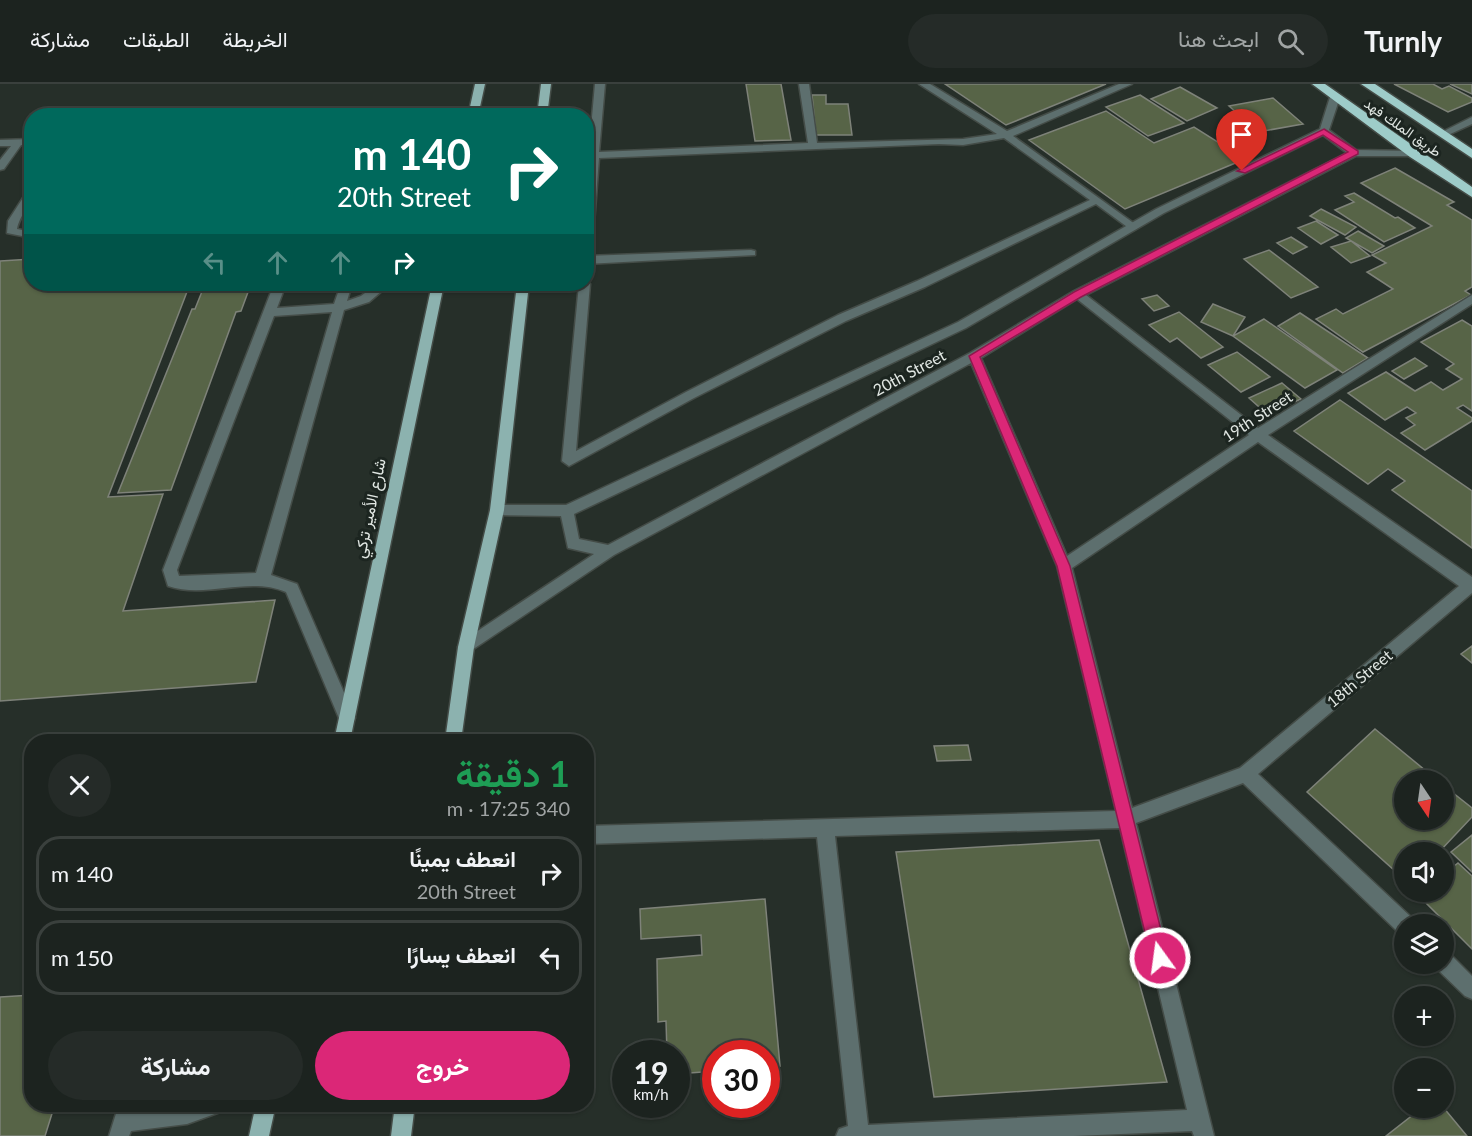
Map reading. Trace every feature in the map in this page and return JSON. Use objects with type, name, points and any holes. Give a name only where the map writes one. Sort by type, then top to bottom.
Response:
[{"type":"highway","name":"طريق الملك فهد","points":[[1318,84],[1472,193]]},
{"type":"highway","name":"طريق الملك فهد","points":[[1367,84],[1472,154]]},
{"type":"main road","points":[[475,108],[480,84]]},
{"type":"main road","points":[[543,108],[546,84]]},
{"type":"main road","name":"شارع الأمير تركي","points":[[344,734],[437,291]]},
{"type":"main road","points":[[454,734],[466,647],[497,510],[522,291]]},
{"type":"main road","points":[[259,1136],[264,1112]]},
{"type":"main road","points":[[401,1136],[404,1112]]},
{"type":"street","points":[[594,145],[600,84]]},
{"type":"street","points":[[804,84],[813,147]]},
{"type":"street","points":[[924,84],[1006,135],[1134,227]]},
{"type":"street","points":[[594,155],[963,142],[1006,135],[1127,84]]},
{"type":"street","points":[[1335,97],[1324,131],[1354,153]]},
{"type":"street","points":[[1443,134],[1472,120]]},
{"type":"street","name":"20th Street","points":[[497,510],[567,511],[962,325],[1160,211],[1324,131]]},
{"type":"street","points":[[0,143],[24,143]]},
{"type":"street","points":[[0,167],[18,143]]},
{"type":"street","name":"20th Street","points":[[466,647],[609,551],[974,356],[1078,294],[1354,153],[1414,154]]},
{"type":"street","points":[[583,291],[569,461],[690,395],[823,328],[1097,200]]},
{"type":"street","points":[[24,205],[11,231],[24,235]]},
{"type":"street","points":[[594,260],[752,253]]},
{"type":"street","points":[[277,291],[170,570],[173,582],[188,584],[262,579],[281,581],[292,588],[347,718]]},
{"type":"street","points":[[262,579],[344,291]]},
{"type":"street","points":[[268,312],[339,308],[365,299],[375,291]]},
{"type":"street","points":[[1078,294],[1258,435],[1471,585]]},
{"type":"street","name":"19th Street","points":[[1064,566],[1258,435],[1468,306]]},
{"type":"street","points":[[846,1136],[1202,1128],[1064,566],[974,356]]},
{"type":"street","points":[[567,511],[573,544],[609,551]]},
{"type":"street","name":"18th Street","points":[[594,835],[1125,819],[1246,774],[1471,585]]},
{"type":"street","points":[[1246,774],[1394,915]]},
{"type":"street","points":[[825,828],[859,1136]]},
{"type":"street","points":[[1454,972],[1472,989]]},
{"type":"street","points":[[124,1120],[193,1112]]},
{"type":"building","points":[[746,84],[781,84],[791,140],[755,141]]},
{"type":"building","points":[[945,84],[1106,84],[1006,125]]},
{"type":"building","points":[[1394,84],[1433,84],[1442,89],[1449,86],[1472,98],[1472,102],[1448,112]]},
{"type":"building","points":[[1450,84],[1472,84],[1472,94]]},
{"type":"building","points":[[1180,87],[1217,108],[1187,121],[1151,99]]},
{"type":"building","points":[[812,95],[826,95],[826,104],[848,104],[852,135],[816,135]]},
{"type":"building","points":[[1140,95],[1184,123],[1148,136],[1106,107]]},
{"type":"building","points":[[1273,98],[1303,124],[1258,132],[1229,106]]},
{"type":"building","points":[[1106,111],[1154,143],[1194,127],[1245,159],[1125,209],[1029,140]]},
{"type":"building","points":[[1395,168],[1454,202],[1447,205],[1472,220],[1472,287],[1465,291],[1471,295],[1363,352],[1316,319],[1336,309],[1343,314],[1393,289],[1367,272],[1386,263],[1372,255],[1432,226],[1361,183]]},
{"type":"building","points":[[1354,193],[1415,228],[1384,242],[1335,210],[1354,202],[1345,196]]},
{"type":"building","points":[[1321,209],[1356,227],[1345,235],[1310,216]]},
{"type":"building","points":[[1316,221],[1338,235],[1321,244],[1298,228]]},
{"type":"building","points":[[1358,231],[1384,246],[1372,253],[1346,238]]},
{"type":"building","points":[[1291,237],[1307,247],[1293,254],[1277,243]]},
{"type":"building","points":[[1351,241],[1370,256],[1351,263],[1331,247]]},
{"type":"building","points":[[1269,250],[1318,287],[1291,298],[1244,259]]},
{"type":"building","points":[[24,260],[24,291],[187,291],[108,497],[163,494],[123,611],[275,600],[256,682],[0,701],[0,261]]},
{"type":"building","points":[[202,291],[248,291],[241,311],[236,312],[171,490],[118,493],[192,309],[195,309]]},
{"type":"building","points":[[1157,295],[1169,306],[1154,311],[1142,299]]},
{"type":"building","points":[[1213,304],[1245,317],[1233,336],[1201,322]]},
{"type":"building","points":[[1179,312],[1223,347],[1201,358],[1177,338],[1170,342],[1149,325]]},
{"type":"building","points":[[1300,313],[1368,358],[1343,373],[1278,326]]},
{"type":"building","points":[[1264,319],[1337,370],[1305,388],[1233,336]]},
{"type":"building","points":[[1462,320],[1472,326],[1472,411],[1463,405],[1457,408],[1472,418],[1472,421],[1425,450],[1401,433],[1415,425],[1406,418],[1416,413],[1407,407],[1385,420],[1348,393],[1386,372],[1415,391],[1431,382],[1443,390],[1462,379],[1446,369],[1454,364],[1421,342]]},
{"type":"building","points":[[1237,352],[1270,377],[1241,392],[1208,365]]},
{"type":"building","points":[[1415,358],[1427,366],[1404,379],[1392,371]]},
{"type":"building","points":[[1282,383],[1301,399],[1267,414],[1249,398]]},
{"type":"building","points":[[1340,400],[1472,491],[1472,548],[1392,490],[1405,481],[1388,469],[1368,484],[1294,431]]},
{"type":"building","points":[[1472,646],[1472,663],[1461,654]]},
{"type":"building","points":[[1375,729],[1425,770],[1394,770],[1394,830],[1454,830],[1454,794],[1472,808],[1472,817],[1448,842],[1394,842],[1394,870],[1307,792]]},
{"type":"building","points":[[968,745],[971,760],[937,761],[934,746]]},
{"type":"building","points":[[1472,835],[1472,872],[1454,855],[1454,850]]},
{"type":"building","points":[[1099,840],[1167,1082],[934,1097],[896,852]]},
{"type":"building","points":[[1458,863],[1472,876],[1472,949],[1454,931],[1454,914],[1437,914],[1425,902],[1454,902],[1454,866]]},
{"type":"building","points":[[765,899],[778,1040],[702,1040],[702,1072],[690,1073],[690,1040],[667,1040],[666,1021],[658,1022],[657,959],[702,955],[701,935],[641,939],[640,909]]},
{"type":"building","points":[[24,996],[24,1112],[52,1112],[45,1136],[0,1136],[0,997]]},
{"type":"building","points":[[1409,1118],[1452,1118],[1467,1136],[1386,1136]]},
{"type":"route","points":[[1160,958],[1064,566],[974,356],[1078,294],[1354,153],[1324,131],[1242,171]]}]
